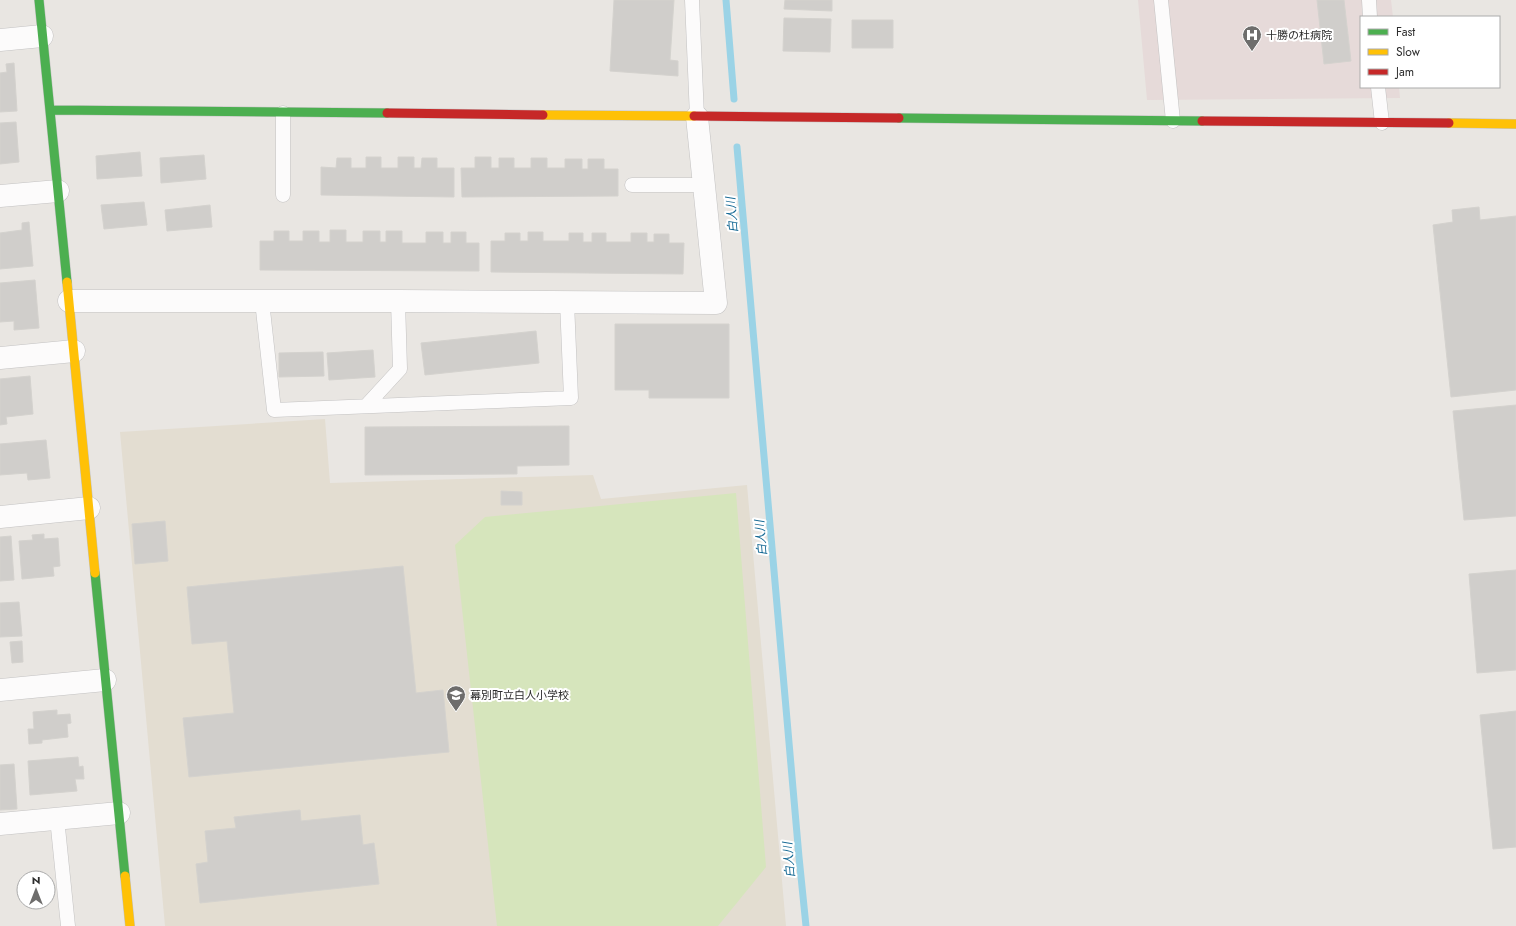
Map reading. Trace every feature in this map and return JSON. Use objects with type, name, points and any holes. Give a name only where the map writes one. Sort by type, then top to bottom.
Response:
[{"type":"street","points":[[39,0],[130,926]]},
{"type":"street","points":[[0,40],[42,36]]},
{"type":"street","points":[[50,110],[1516,124]]},
{"type":"street","points":[[69,301],[716,303],[697,117]]},
{"type":"street","points":[[0,196],[58,191]]},
{"type":"street","points":[[0,358],[74,351]]},
{"type":"street","points":[[0,517],[89,508]]},
{"type":"street","points":[[0,690],[105,680]]},
{"type":"street","points":[[0,824],[119,813]]},
{"type":"lane","points":[[692,0],[697,117]]},
{"type":"lane","points":[[1161,0],[1173,121]]},
{"type":"lane","points":[[1369,0],[1370,16]]},
{"type":"lane","points":[[1378,88],[1382,123]]},
{"type":"lane","points":[[283,113],[283,195]]},
{"type":"lane","points":[[632,185],[704,185]]},
{"type":"lane","points":[[262,301],[274,410],[571,398],[568,302]]},
{"type":"lane","points":[[366,406],[400,369],[398,301]]},
{"type":"lane","points":[[57,818],[68,926]]},
{"type":"shaded area","name":"十勝の杜病院","points":[[1138,0],[1391,0],[1393,16],[1360,16],[1360,88],[1399,88],[1400,98],[1147,100]]},
{"type":"shaded area","name":"幕別町立白人小学校","points":[[325,419],[330,483],[593,475],[601,499],[747,485],[786,926],[165,926],[120,432]]},
{"type":"green space","points":[[736,493],[766,867],[718,926],[497,926],[455,545],[485,517]]},
{"type":"building","points":[[614,0],[674,0],[670,60],[678,61],[678,76],[610,71]]},
{"type":"building","points":[[785,0],[832,0],[832,11],[784,9]]},
{"type":"building","points":[[1317,0],[1344,0],[1351,61],[1324,64]]},
{"type":"building","points":[[784,18],[831,19],[830,52],[783,51]]},
{"type":"building","points":[[852,20],[893,20],[893,48],[852,48]]},
{"type":"building","points":[[14,63],[17,111],[0,112],[0,73],[7,72],[6,64]]},
{"type":"building","points":[[16,122],[19,162],[0,164],[0,123]]},
{"type":"building","points":[[140,152],[142,176],[97,179],[96,156]]},
{"type":"building","points":[[204,155],[206,179],[161,183],[160,158]]},
{"type":"building","points":[[366,157],[381,157],[381,168],[398,168],[398,157],[414,157],[414,168],[421,168],[422,158],[437,158],[437,168],[454,168],[454,197],[321,195],[321,167],[336,168],[337,158],[351,158],[351,168],[366,168]]},
{"type":"building","points":[[475,157],[491,157],[491,168],[499,168],[499,158],[514,158],[514,168],[531,168],[531,158],[547,158],[547,168],[565,168],[565,159],[582,159],[582,169],[588,169],[588,159],[604,159],[604,169],[618,169],[618,196],[462,197],[461,168],[475,168]]},
{"type":"building","points":[[144,202],[147,225],[104,229],[101,205]]},
{"type":"building","points":[[210,205],[212,227],[167,231],[165,210]]},
{"type":"building","points":[[1479,207],[1480,220],[1516,216],[1516,390],[1451,397],[1433,225],[1453,222],[1452,210]]},
{"type":"building","points":[[29,222],[33,266],[0,269],[0,233],[22,230],[22,223]]},
{"type":"building","points":[[330,230],[346,230],[346,242],[363,242],[363,231],[380,231],[380,242],[386,242],[386,231],[402,231],[402,243],[426,243],[426,232],[443,232],[443,243],[451,243],[451,232],[466,232],[466,243],[479,243],[479,271],[260,270],[260,241],[274,241],[274,231],[289,231],[289,241],[303,241],[303,231],[319,231],[319,242],[330,242]]},
{"type":"building","points":[[528,232],[543,232],[543,241],[569,241],[569,233],[583,233],[583,242],[592,242],[592,233],[606,233],[606,242],[631,242],[631,233],[647,233],[647,242],[654,242],[654,234],[669,234],[669,243],[684,243],[683,274],[491,272],[491,241],[505,241],[505,233],[520,233],[520,241],[528,241]]},
{"type":"building","points":[[35,280],[39,328],[14,330],[14,321],[0,322],[0,283]]},
{"type":"building","points":[[615,324],[729,324],[729,398],[649,398],[649,390],[615,390]]},
{"type":"building","points":[[536,331],[539,363],[425,375],[421,343]]},
{"type":"building","points":[[373,350],[375,377],[329,380],[327,353]]},
{"type":"building","points":[[323,352],[324,376],[279,377],[279,353]]},
{"type":"building","points":[[30,376],[33,414],[6,417],[7,424],[0,425],[0,379]]},
{"type":"building","points":[[1516,405],[1516,516],[1464,520],[1453,411]]},
{"type":"building","points":[[569,426],[569,465],[517,466],[517,474],[365,475],[365,427]]},
{"type":"building","points":[[46,440],[50,478],[28,480],[27,473],[0,475],[0,444]]},
{"type":"building","points":[[501,491],[522,492],[522,505],[501,505]]},
{"type":"building","points":[[165,521],[168,561],[135,564],[132,524]]},
{"type":"building","points":[[44,534],[44,539],[58,538],[60,566],[53,567],[54,576],[22,579],[19,541],[33,540],[32,535]]},
{"type":"building","points":[[11,536],[14,580],[0,581],[0,537]]},
{"type":"building","points":[[403,566],[416,693],[443,690],[449,752],[189,777],[183,718],[234,713],[227,641],[192,644],[187,587]]},
{"type":"building","points":[[1516,570],[1516,670],[1477,673],[1469,574]]},
{"type":"building","points":[[19,602],[22,636],[0,637],[0,603]]},
{"type":"building","points":[[22,641],[23,662],[12,663],[10,642]]},
{"type":"building","points":[[57,710],[57,715],[70,714],[71,723],[67,724],[68,737],[42,740],[42,743],[29,744],[28,729],[34,729],[33,712]]},
{"type":"building","points":[[1516,711],[1516,847],[1493,849],[1480,715]]},
{"type":"building","points":[[78,757],[79,767],[83,766],[84,779],[75,779],[77,791],[30,795],[28,761]]},
{"type":"building","points":[[14,764],[17,809],[0,810],[0,765]]},
{"type":"building","points":[[300,810],[301,821],[360,815],[363,845],[374,843],[379,884],[200,903],[196,864],[208,862],[205,831],[236,828],[234,817]]},
{"type":"waterway","name":"白人川","points":[[726,0],[734,99]]},
{"type":"waterway","name":"白人川","points":[[737,147],[806,926]]},
{"type":"traffic: fast","points":[[39,0],[67,282]]},
{"type":"traffic: fast","points":[[50,110],[387,113]]},
{"type":"traffic: fast","points":[[899,118],[1202,121]]},
{"type":"traffic: fast","points":[[95,573],[125,876]]},
{"type":"traffic: slow","points":[[543,115],[694,116]]},
{"type":"traffic: slow","points":[[1449,123],[1516,124]]},
{"type":"traffic: slow","points":[[67,282],[95,573]]},
{"type":"traffic: slow","points":[[125,876],[130,926]]},
{"type":"traffic: jam","points":[[387,113],[543,115]]},
{"type":"traffic: jam","points":[[694,116],[899,118]]},
{"type":"traffic: jam","points":[[1202,121],[1449,123]]},
{"type":"place","name":"十勝の杜病院","points":[[1252,52]]},
{"type":"place","name":"幕別町立白人小学校","points":[[456,712]]}]
